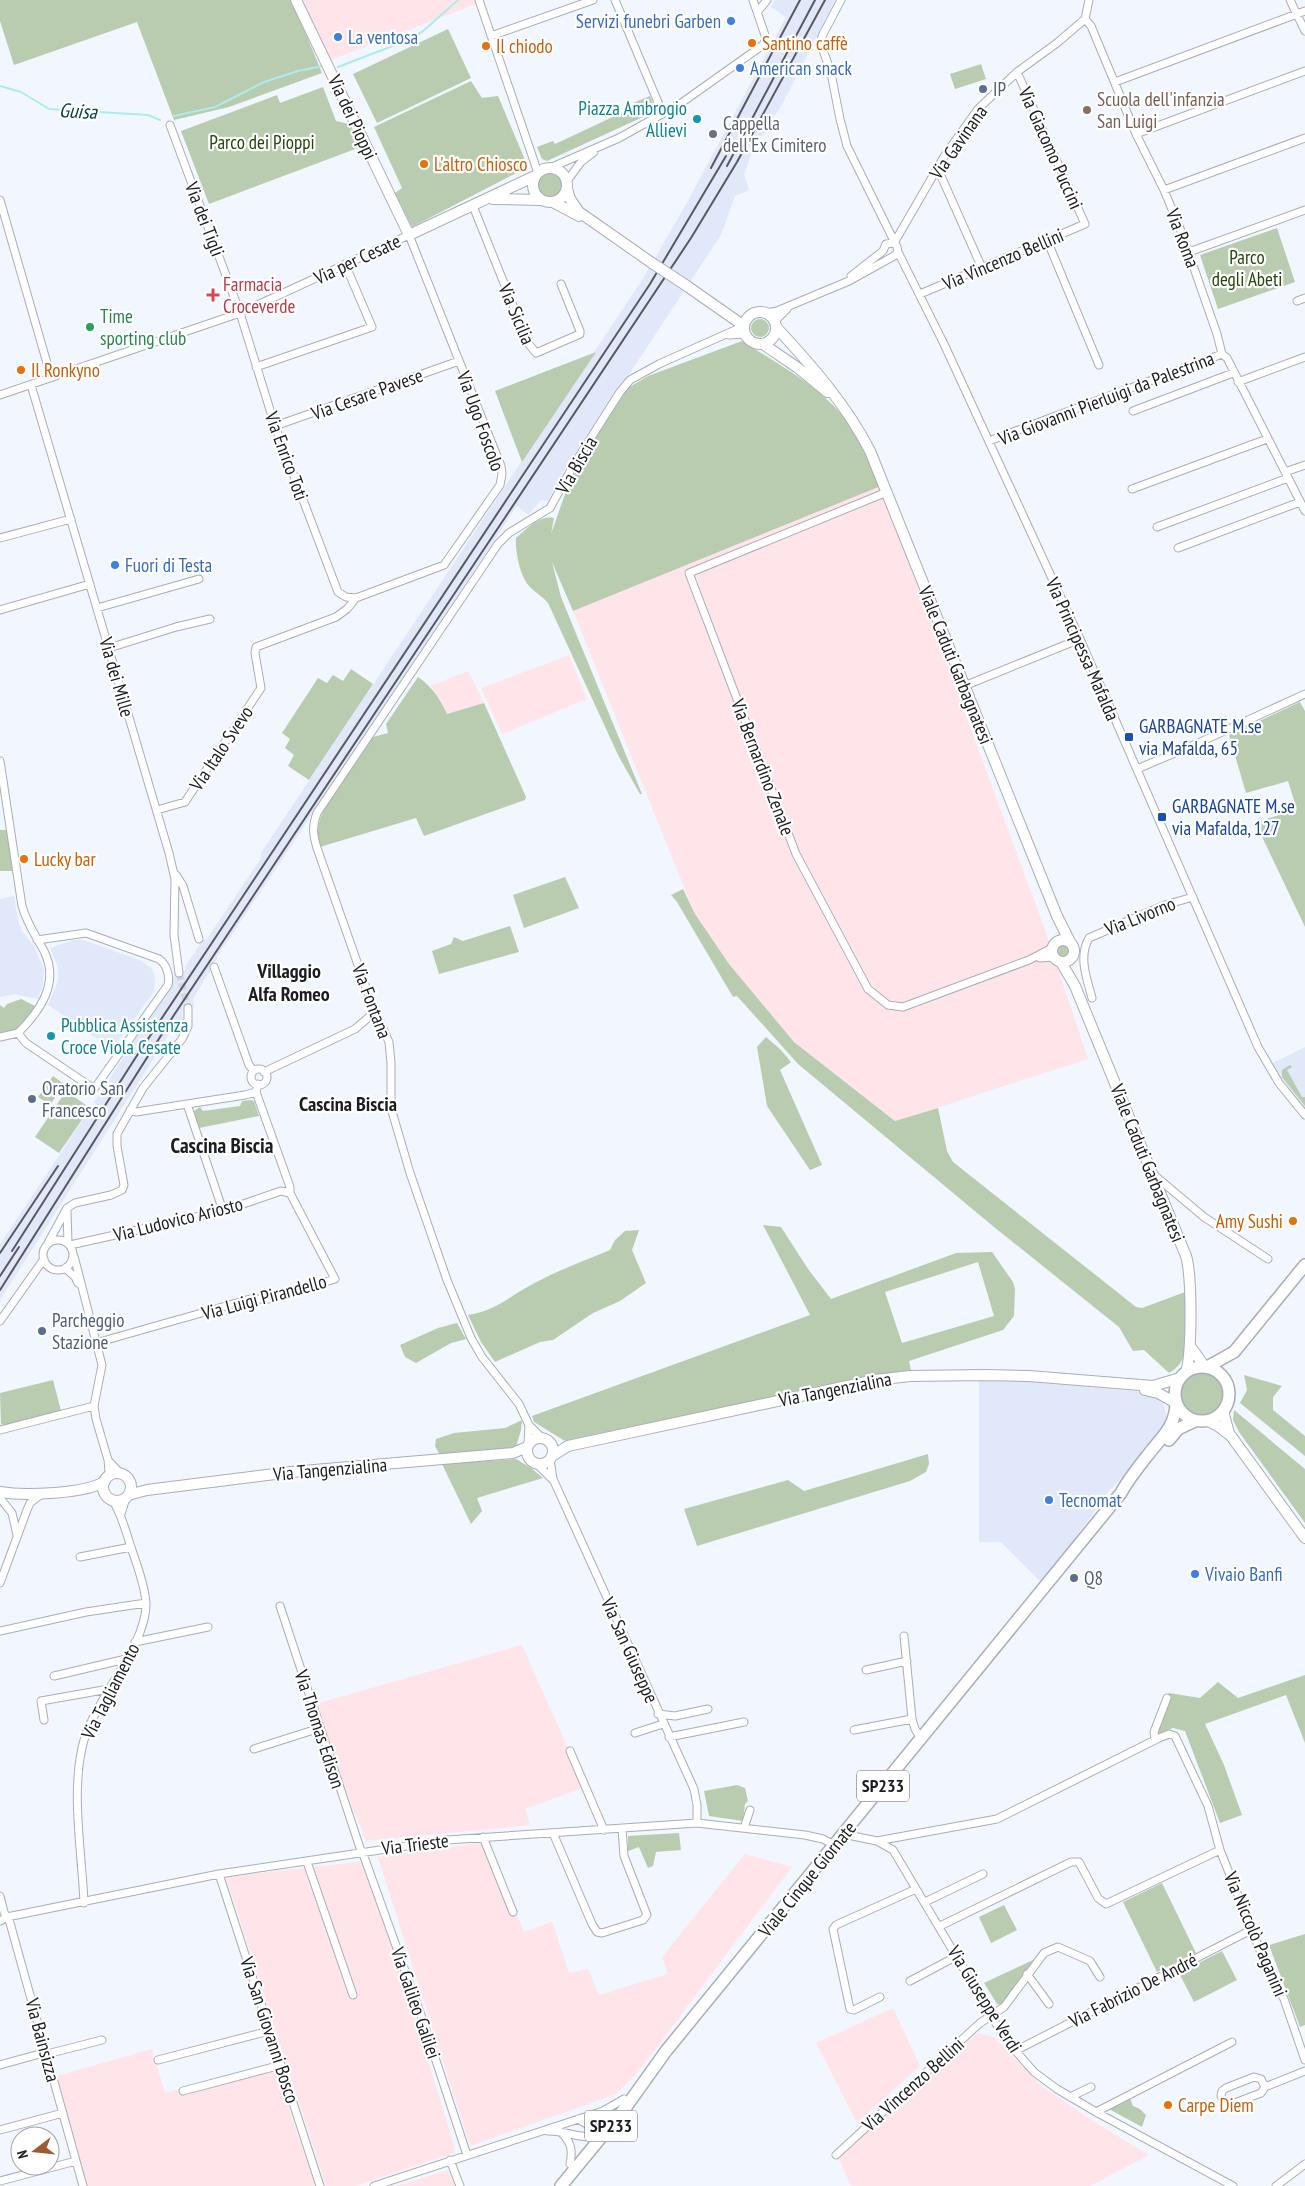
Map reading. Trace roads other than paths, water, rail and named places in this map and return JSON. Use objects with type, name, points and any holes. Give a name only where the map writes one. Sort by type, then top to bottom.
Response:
[{"type":"main road","points":[[1121,1493],[1134,1481],[1174,1433],[1183,1426],[1195,1421],[1208,1421],[1223,1411],[1228,1401],[1228,1369],[1234,1352],[1305,1265]]},
{"type":"main road","points":[[1121,1493],[1130,1477],[1169,1430],[1175,1416],[1175,1393],[1183,1375],[1194,1368],[1206,1367],[1234,1352]]},
{"type":"main road","points":[[1206,1367],[1220,1374],[1228,1385]]},
{"type":"main road","points":[[1176,1404],[1184,1415],[1195,1421]]},
{"type":"main road","name":"Viale Cinque Giornate","points":[[560,2186],[657,2063],[1121,1493]]},
{"type":"main road","name":"Viale Cinque Giornate","points":[[553,2186],[593,2137],[625,2103]]},
{"type":"street","name":"Via dei Pioppi","points":[[296,0],[409,234]]},
{"type":"street","points":[[479,0],[537,174]]},
{"type":"street","points":[[491,36],[593,0]]},
{"type":"street","points":[[615,0],[663,114]]},
{"type":"street","points":[[753,0],[766,38],[763,45],[754,53],[663,114],[613,140],[537,174],[533,181],[534,191],[540,200],[553,202],[594,224],[714,303],[744,330],[754,344],[763,344],[775,336],[775,324],[766,313]]},
{"type":"street","points":[[758,11],[767,0]]},
{"type":"street","points":[[836,286],[884,248],[894,243],[847,146],[832,78],[821,44],[823,33],[841,0]]},
{"type":"street","points":[[1085,19],[1088,0]]},
{"type":"street","points":[[1290,0],[1301,12],[1305,31]]},
{"type":"street","points":[[1115,82],[1301,12]]},
{"type":"street","name":"Via Gavinana","points":[[894,243],[938,167],[973,116],[1017,72],[1057,43],[1085,19]]},
{"type":"street","name":"Via Roma","points":[[1085,19],[1091,26],[1136,134],[1164,190],[1188,252],[1222,354],[1227,358],[1305,511]]},
{"type":"street","points":[[1136,134],[1305,71]]},
{"type":"street","name":"Via Giacomo Puccini","points":[[1017,72],[1085,224]]},
{"type":"street","name":"Via dei Tigli","points":[[170,125],[240,313]]},
{"type":"street","points":[[1164,190],[1305,138]]},
{"type":"street","points":[[553,202],[562,198],[576,167],[588,156],[613,140]]},
{"type":"street","points":[[938,167],[982,268]]},
{"type":"street","points":[[550,168],[560,171],[574,206],[594,224]]},
{"type":"street","name":"Via per Cesate","points":[[0,395],[240,313],[409,234],[487,200],[537,174]]},
{"type":"street","name":"Via per Cesate","points":[[487,200],[513,198],[540,200]]},
{"type":"street","points":[[0,200],[51,377]]},
{"type":"street","name":"Via Sicilia","points":[[473,206],[528,343],[536,353],[580,334],[561,284]]},
{"type":"street","points":[[1188,252],[1305,210]]},
{"type":"street","points":[[885,222],[884,248],[887,256],[894,255]]},
{"type":"street","name":"Via Vincenzo Bellini","points":[[920,294],[1085,224]]},
{"type":"street","name":"Via Ugo Foscolo","points":[[257,695],[262,683],[255,653],[256,647],[341,613],[356,598],[444,565],[502,480],[501,466],[409,234]]},
{"type":"street","points":[[1046,240],[1099,364]]},
{"type":"street","name":"Via Principessa Mafalda","points":[[894,243],[897,247],[894,255],[904,262],[920,294],[1080,639],[1264,1060],[1287,1094],[1305,1114]]},
{"type":"street","points":[[744,330],[750,316],[758,312],[777,311],[792,305],[836,286],[894,255]]},
{"type":"street","points":[[256,367],[372,327],[345,264]]},
{"type":"street","points":[[1297,301],[1305,298]]},
{"type":"street","points":[[714,303],[750,316]]},
{"type":"street","points":[[775,324],[792,305]]},
{"type":"street","name":"Via Enrico Toti","points":[[240,313],[275,426],[333,583],[342,595]]},
{"type":"street","name":"Viale Caduti Garbagnatesi","points":[[775,324],[823,378],[870,451],[1057,916],[1070,942]]},
{"type":"street","name":"Via Biscia","points":[[445,622],[503,538],[544,513],[555,501],[573,466],[625,386],[647,370],[726,335],[744,330]]},
{"type":"street","name":"Viale Caduti Garbagnatesi","points":[[763,344],[821,385],[849,417]]},
{"type":"street","name":"Via Giovanni Pierluigi da Palestrina","points":[[989,441],[1222,354]]},
{"type":"street","points":[[1238,382],[1305,357]]},
{"type":"street","name":"Via Cesare Pavese","points":[[275,426],[459,361]]},
{"type":"street","points":[[1133,411],[1233,373]]},
{"type":"street","name":"Via dei Mille","points":[[31,384],[174,872],[176,884],[174,935],[179,973]]},
{"type":"street","points":[[1132,489],[1267,439]]},
{"type":"street","points":[[1157,527],[1286,476],[1305,466]]},
{"type":"street","name":"Via Bernardino Zenale","points":[[887,492],[689,573],[796,854],[868,990],[888,1005],[903,1007],[1029,960],[1056,953]]},
{"type":"street","points":[[1178,548],[1300,502]]},
{"type":"street","points":[[0,538],[71,519]]},
{"type":"street","points":[[97,608],[199,579]]},
{"type":"street","points":[[0,610],[90,584]]},
{"type":"street","points":[[341,613],[342,595],[356,598]]},
{"type":"street","points":[[109,648],[176,627],[210,619]]},
{"type":"street","name":"Via Fontana","points":[[445,622],[317,813],[313,830],[317,848],[376,1011],[386,1031],[391,1052],[391,1108],[410,1173],[447,1280],[471,1338],[488,1366],[519,1404],[530,1425],[546,1440]]},
{"type":"street","points":[[964,686],[1080,639]]},
{"type":"street","points":[[1137,768],[1196,744],[1305,694]]},
{"type":"street","name":"Via Italo Svevo","points":[[156,810],[186,802],[257,695]]},
{"type":"street","points":[[0,761],[22,906],[28,925],[49,962],[51,980],[41,1005],[28,1023],[18,1032],[0,1037]]},
{"type":"street","points":[[174,872],[184,886],[199,938]]},
{"type":"street","name":"Via Livorno","points":[[1092,998],[1084,966],[1085,947],[1089,938],[1165,905],[1193,897]]},
{"type":"street","name":"Viale Caduti Garbagnatesi","points":[[1057,916],[1056,953],[1075,986],[1188,1262],[1190,1346],[1189,1363],[1183,1375]]},
{"type":"street","points":[[18,1032],[26,1043],[94,1089],[168,985],[169,979],[166,968],[159,959],[94,936],[77,934],[37,940]]},
{"type":"street","points":[[1061,940],[1070,942],[1074,949],[1073,956],[1068,961],[1056,953],[1061,940]]},
{"type":"street","name":"Viale Caduti Garbagnatesi","points":[[1073,956],[1075,986]]},
{"type":"street","points":[[214,967],[249,1065],[254,1071]]},
{"type":"street","points":[[0,1321],[44,1259],[46,1245],[68,1208],[75,1202],[110,1195],[122,1190],[124,1185],[116,1139],[143,1088],[182,1039],[188,1026],[188,1008]]},
{"type":"street","points":[[264,1072],[355,1029],[376,1011]]},
{"type":"street","points":[[130,1110],[136,1112],[187,1104],[257,1088],[265,1081],[267,1076],[258,1069],[254,1071]]},
{"type":"street","points":[[254,1071],[252,1080],[257,1088],[290,1186],[288,1192]]},
{"type":"street","points":[[187,1104],[222,1211]]},
{"type":"street","points":[[1152,1174],[1204,1217],[1268,1259]]},
{"type":"street","name":"Via Ludovico Ariosto","points":[[69,1244],[222,1211],[288,1192]]},
{"type":"street","name":"Via Luigi Pirandello","points":[[96,1343],[250,1299],[268,1299],[335,1279],[288,1192]]},
{"type":"street","points":[[68,1208],[66,1221],[69,1244],[74,1256],[102,1365],[94,1406],[109,1466],[104,1488],[109,1497]]},
{"type":"street","points":[[46,1245],[59,1239],[69,1244]]},
{"type":"street","points":[[65,1268],[74,1256]]},
{"type":"street","points":[[44,1259],[52,1268],[65,1268],[75,1276],[81,1288]]},
{"type":"street","points":[[1294,1278],[1305,1271]]},
{"type":"street","points":[[1190,1346],[1206,1367]]},
{"type":"street","name":"Via Tangenzialina","points":[[513,1453],[528,1458],[537,1464],[545,1464],[568,1446],[846,1385],[910,1376],[1029,1376],[1153,1386],[1183,1375]]},
{"type":"street","name":"Via Tangenzialina","points":[[1107,1383],[1150,1390],[1176,1404]]},
{"type":"street","points":[[2,1427],[94,1406]]},
{"type":"street","points":[[1223,1411],[1231,1436]]},
{"type":"street","points":[[1208,1421],[1231,1436],[1305,1538]]},
{"type":"street","points":[[528,1458],[530,1425]]},
{"type":"street","name":"Via Tangenzialina","points":[[127,1497],[146,1490],[291,1472],[513,1453],[528,1445],[534,1439],[568,1446]]},
{"type":"street","points":[[546,1440],[553,1449],[551,1458]]},
{"type":"street","name":"Via San Giuseppe","points":[[551,1458],[553,1479],[695,1792],[697,1823]]},
{"type":"street","points":[[108,1460],[130,1482],[131,1489],[121,1515]]},
{"type":"street","name":"Via San Giuseppe","points":[[537,1464],[553,1479]]},
{"type":"street","points":[[0,1492],[43,1493],[86,1489],[100,1485],[113,1474],[120,1473]]},
{"type":"street","points":[[130,1482],[146,1490]]},
{"type":"street","points":[[86,1489],[119,1500],[127,1497]]},
{"type":"street","points":[[0,1583],[30,1503],[43,1493]]},
{"type":"street","name":"Via Tagliamento","points":[[84,1903],[78,1787],[79,1763],[84,1739],[135,1642],[144,1620],[146,1603],[142,1582],[121,1515],[109,1497]]},
{"type":"street","points":[[0,1498],[12,1513],[17,1538]]},
{"type":"street","points":[[80,1557],[131,1547]]},
{"type":"street","points":[[0,1631],[86,1612],[146,1603]]},
{"type":"street","name":"Via Thomas Edison","points":[[280,1606],[362,1851]]},
{"type":"street","points":[[135,1642],[208,1627]]},
{"type":"street","points":[[904,1636],[912,1719],[917,1735],[921,1738]]},
{"type":"street","points":[[54,1676],[126,1659]]},
{"type":"street","points":[[866,1670],[907,1662]]},
{"type":"street","points":[[44,1720],[41,1701],[109,1689]]},
{"type":"street","points":[[877,1841],[997,1819],[1155,1740],[1154,1732],[1167,1698]]},
{"type":"street","points":[[658,1714],[681,1715],[708,1709]]},
{"type":"street","points":[[854,1730],[912,1719]]},
{"type":"street","points":[[669,1737],[744,1722]]},
{"type":"street","points":[[635,1733],[663,1724]]},
{"type":"street","points":[[254,1749],[320,1728]]},
{"type":"street","name":"Via Niccolò Paganini","points":[[1155,1740],[1169,1734],[1175,1736],[1208,1806],[1220,1850],[1267,1968],[1284,1998],[1305,2060]]},
{"type":"street","points":[[570,1751],[604,1830]]},
{"type":"street","points":[[744,1828],[750,1810]]},
{"type":"street","name":"Via Trieste","points":[[0,1921],[7,1917],[84,1903],[219,1874],[307,1862],[362,1851],[483,1837],[697,1823],[805,1835],[823,1839],[834,1845]]},
{"type":"street","points":[[553,1833],[592,1924],[597,1932],[602,1933],[643,1920],[648,1915],[624,1856],[622,1829]]},
{"type":"street","name":"Via Giuseppe Verdi","points":[[843,1834],[877,1841],[893,1850],[992,2016],[1015,2051],[1034,2072],[1096,2112],[1233,2186]]},
{"type":"street","points":[[483,1837],[513,1912]]},
{"type":"street","points":[[940,1926],[1075,1861],[1081,1865],[1098,1898],[1106,1904],[1220,1850]]},
{"type":"street","name":"Via Galileo Galilei","points":[[362,1851],[422,2018],[467,2155]]},
{"type":"street","points":[[307,1862],[353,1995]]},
{"type":"street","name":"Via San Giovanni Bosco","points":[[219,1874],[320,2186]]},
{"type":"street","points":[[925,1902],[984,1874]]},
{"type":"street","points":[[880,1997],[854,2010],[850,2008],[832,1932],[836,1925],[916,1888]]},
{"type":"street","name":"Via Bainsizza","points":[[0,1896],[47,2053],[83,2186]]},
{"type":"street","name":"Via Fabrizio De André","points":[[1015,2051],[1251,1930]]},
{"type":"street","name":"Via Vincenzo Bellini","points":[[836,2155],[980,2023],[1004,2007],[1044,1953],[1058,1947],[1090,1961],[1100,1977]]},
{"type":"street","points":[[910,1981],[957,1956]]},
{"type":"street","points":[[1027,1974],[1049,2004]]},
{"type":"street","points":[[158,2060],[269,2031]]},
{"type":"street","points":[[0,2065],[102,2040]]},
{"type":"street","points":[[1096,2112],[1232,2042]]},
{"type":"street","points":[[183,2091],[280,2065]]},
{"type":"street","points":[[1265,2086],[1261,2079],[1254,2076],[1226,2088],[1222,2091],[1222,2099],[1225,2103],[1232,2104],[1261,2093],[1265,2086],[1305,2071]]},
{"type":"street","points":[[1070,2097],[1091,2087]]},
{"type":"street","points":[[374,2186],[625,2103]]},
{"type":"street","points":[[0,2130],[63,2113]]},
{"type":"street","points":[[560,2186],[593,2142],[590,2126],[578,2119]]},
{"type":"street","points":[[535,2132],[559,2131],[593,2137]]},
{"type":"street","points":[[559,2131],[571,2145],[573,2153],[570,2164]]},
{"type":"street","points":[[450,2160],[460,2186]]},
{"type":"street","points":[[0,2181],[76,2161]]},
{"type":"street","points":[[1276,2186],[1305,2164]]},
{"type":"waterway","name":"Guisa","points":[[338,67],[403,42],[422,32],[458,0]]},
{"type":"waterway","name":"Guisa","points":[[174,116],[215,107],[264,82],[298,71],[322,66]]},
{"type":"waterway","name":"Guisa","points":[[0,86],[21,92],[49,109],[148,115],[160,120]]},
{"type":"tunnel","points":[[179,973],[188,1008]]},
{"type":"railway","points":[[711,168],[800,0]]},
{"type":"railway","points":[[727,166],[815,0]]},
{"type":"railway","points":[[0,1290],[174,1015],[691,238],[737,162],[825,0]]},
{"type":"railway","points":[[12,1251],[136,1057],[650,284],[726,156]]},
{"type":"railway","points":[[0,1253],[58,1166]]},
{"type":"railway","points":[[0,1276],[19,1247]]},
{"type":"place","name":"Servizi funebri Garben","points":[[731,21]]},
{"type":"place","name":"La ventosa","points":[[338,37]]},
{"type":"place","name":"Santino caffè","points":[[752,43]]},
{"type":"place","name":"Il chiodo","points":[[486,46]]},
{"type":"place","name":"American snack","points":[[740,68]]},
{"type":"place","name":"IP","points":[[983,89]]},
{"type":"place","name":"Scuola dell'infanzia San Luigi","points":[[1087,110]]},
{"type":"place","name":"Piazza Ambrogio Allievi","points":[[697,119]]},
{"type":"place","name":"Cappella dell'Ex Cimitero","points":[[713,134]]},
{"type":"place","name":"L'altro Chiosco","points":[[424,164]]},
{"type":"place","name":"Farmacia Croceverde","points":[[213,295]]},
{"type":"place","name":"Time sporting club","points":[[90,327]]},
{"type":"place","name":"Il Ronkyno","points":[[21,370]]},
{"type":"place","name":"Fuori di Testa","points":[[115,565]]},
{"type":"place","name":"GARBAGNATE M.se via Mafalda, 65","points":[[1129,737]]},
{"type":"place","name":"GARBAGNATE M.se via Mafalda, 127","points":[[1162,817]]},
{"type":"place","name":"Lucky bar","points":[[24,859]]},
{"type":"place","name":"Pubblica Assistenza Croce Viola Cesate","points":[[51,1036]]},
{"type":"place","name":"Oratorio San Francesco","points":[[32,1099]]},
{"type":"place","name":"Amy Sushi","points":[[1293,1221]]},
{"type":"place","name":"Parcheggio Stazione","points":[[42,1331]]},
{"type":"place","name":"Tecnomat","points":[[1049,1500]]},
{"type":"place","name":"Vivaio Banfi","points":[[1195,1574]]},
{"type":"place","name":"Q8","points":[[1074,1578]]},
{"type":"place","name":"Carpe Diem","points":[[1168,2105]]},
{"type":"district","name":"Villaggio Alfa Romeo","points":[[289,982]]},
{"type":"district","name":"Cascina Biscia","points":[[348,1104]]},
{"type":"district","name":"Cascina Biscia","points":[[222,1146]]},
{"type":"park label","name":"Parco dei Pioppi","points":[[262,142]]},
{"type":"park label","name":"Parco degli Abeti","points":[[1247,268]]}]
